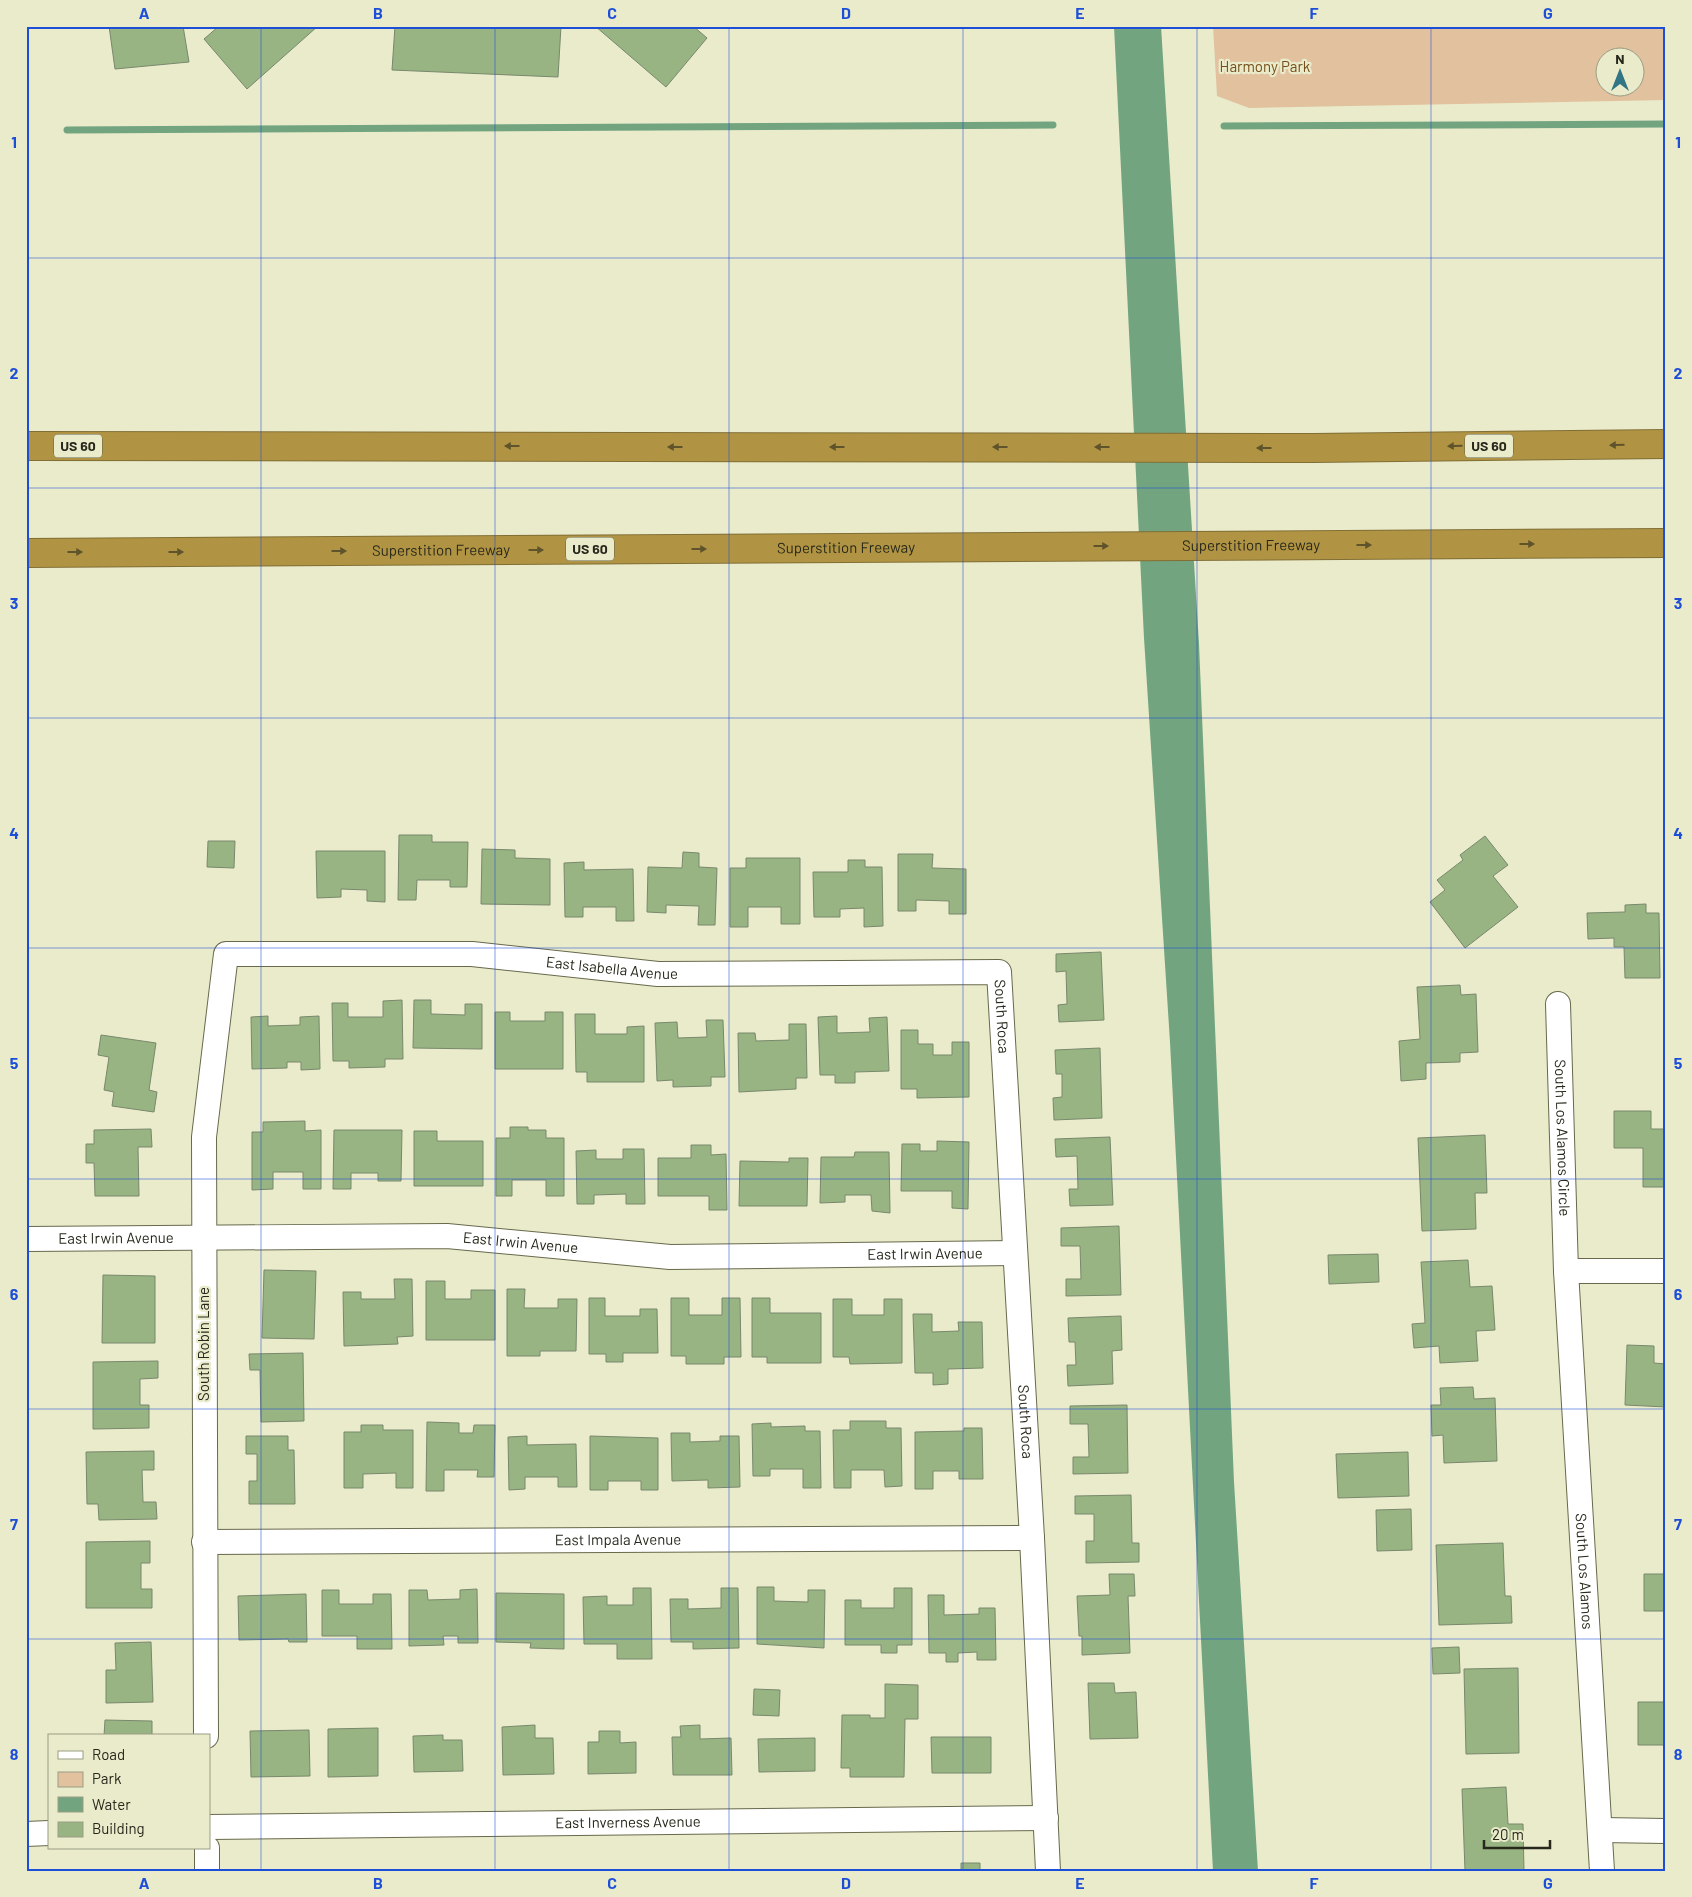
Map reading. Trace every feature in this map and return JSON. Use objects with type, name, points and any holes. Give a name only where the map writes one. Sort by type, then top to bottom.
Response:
[{"type":"highway","name":"US 60","points":[[26,446],[1313,448],[1666,444]]},
{"type":"highway","name":"Superstition Freeway","points":[[26,552],[1666,543]]},
{"type":"street","name":"East Isabella Avenue","points":[[226,954],[472,954],[658,974],[999,972]]},
{"type":"street","name":"South Robin Lane","points":[[206,1734],[204,1137],[226,954]]},
{"type":"street","name":"South Roca","points":[[999,972],[1032,1538],[1048,1871]]},
{"type":"street","name":"South Los Alamos Circle","points":[[1558,1004],[1566,1271]]},
{"type":"street","name":"East Irwin Avenue","points":[[26,1239],[447,1236],[670,1257],[1015,1253]]},
{"type":"street","points":[[1566,1271],[1666,1271]]},
{"type":"street","name":"South Los Alamos","points":[[1566,1271],[1602,1871]]},
{"type":"street","name":"East Impala Avenue","points":[[204,1542],[1032,1538]]},
{"type":"street","name":"East Inverness Avenue","points":[[210,1827],[1046,1818]]},
{"type":"street","points":[[1601,1830],[1666,1831]]},
{"type":"street","points":[[26,1834],[48,1833]]},
{"type":"street","points":[[207,1850],[207,1871]]},
{"type":"green space","name":"Harmony Park","points":[[1213,26],[1666,26],[1666,100],[1249,108],[1217,96]]},
{"type":"water","points":[[1114,26],[1161,26],[1199,644],[1234,1482],[1258,1871],[1213,1871],[1170,1042],[1144,638]]},
{"type":"building","points":[[109,26],[183,26],[189,62],[115,69]]},
{"type":"building","points":[[219,26],[318,26],[247,89],[204,39]]},
{"type":"building","points":[[395,26],[561,26],[558,77],[392,70]]},
{"type":"building","points":[[595,26],[693,26],[707,38],[666,87]]},
{"type":"building","points":[[399,835],[432,835],[432,842],[468,842],[467,887],[450,887],[450,880],[417,880],[416,900],[398,900]]},
{"type":"building","points":[[1485,836],[1508,865],[1493,876],[1518,907],[1465,948],[1430,902],[1445,890],[1437,880],[1463,860],[1460,855]]},
{"type":"building","points":[[208,841],[235,841],[234,868],[207,867]]},
{"type":"building","points":[[482,849],[515,850],[515,858],[550,859],[550,905],[481,904]]},
{"type":"building","points":[[316,851],[385,851],[385,902],[367,901],[367,890],[341,889],[341,897],[317,898]]},
{"type":"building","points":[[683,852],[699,853],[699,867],[717,868],[715,925],[698,925],[699,906],[666,905],[666,913],[647,912],[648,867],[682,868]]},
{"type":"building","points":[[898,854],[933,854],[932,868],[966,869],[966,914],[949,914],[949,901],[916,900],[916,911],[898,911]]},
{"type":"building","points":[[746,858],[800,858],[800,924],[781,924],[781,907],[748,907],[748,927],[730,927],[730,868],[746,868]]},
{"type":"building","points":[[848,860],[865,860],[865,867],[882,867],[883,926],[864,927],[864,908],[840,909],[840,917],[814,917],[813,872],[848,872]]},
{"type":"building","points":[[584,862],[584,870],[633,869],[634,921],[616,921],[616,907],[583,907],[583,917],[565,917],[564,863]]},
{"type":"building","points":[[1646,904],[1646,913],[1659,913],[1660,978],[1625,978],[1624,947],[1614,947],[1614,938],[1588,939],[1587,913],[1625,912],[1625,905]]},
{"type":"building","points":[[1101,952],[1104,1020],[1059,1022],[1058,1005],[1067,1004],[1066,971],[1056,972],[1056,954]]},
{"type":"building","points":[[1460,985],[1461,995],[1476,994],[1478,1052],[1460,1053],[1460,1062],[1426,1063],[1426,1079],[1401,1081],[1399,1041],[1420,1039],[1417,987]]},
{"type":"building","points":[[402,1000],[403,1059],[385,1059],[385,1067],[349,1068],[349,1061],[333,1061],[332,1003],[348,1003],[348,1017],[383,1017],[383,1001]]},
{"type":"building","points":[[414,1000],[431,1000],[431,1014],[465,1015],[465,1004],[482,1004],[482,1049],[413,1048]]},
{"type":"building","points":[[495,1012],[510,1012],[510,1021],[545,1021],[545,1012],[563,1012],[563,1069],[495,1069]]},
{"type":"building","points":[[575,1014],[595,1014],[595,1034],[627,1034],[627,1027],[644,1026],[644,1082],[587,1082],[587,1072],[576,1072]]},
{"type":"building","points":[[268,1016],[268,1026],[300,1025],[300,1017],[319,1016],[320,1069],[301,1070],[301,1062],[287,1062],[287,1068],[252,1069],[251,1017]]},
{"type":"building","points":[[837,1016],[837,1033],[870,1032],[869,1018],[887,1017],[889,1071],[855,1072],[855,1083],[835,1083],[835,1075],[820,1075],[818,1017]]},
{"type":"building","points":[[706,1020],[723,1020],[725,1077],[711,1077],[711,1086],[673,1087],[673,1080],[657,1081],[655,1023],[677,1022],[678,1038],[707,1037]]},
{"type":"building","points":[[789,1024],[806,1024],[807,1078],[796,1078],[796,1089],[739,1092],[738,1033],[755,1033],[756,1041],[789,1040]]},
{"type":"building","points":[[901,1030],[918,1030],[918,1044],[933,1044],[933,1055],[952,1055],[952,1042],[969,1042],[969,1097],[917,1098],[917,1089],[901,1089]]},
{"type":"building","points":[[101,1035],[156,1043],[149,1090],[157,1092],[154,1112],[112,1106],[114,1092],[104,1090],[109,1057],[98,1055]]},
{"type":"building","points":[[1100,1048],[1102,1118],[1054,1120],[1053,1098],[1062,1097],[1062,1074],[1056,1074],[1055,1050]]},
{"type":"building","points":[[1614,1111],[1651,1111],[1651,1129],[1666,1129],[1666,1187],[1643,1187],[1643,1148],[1614,1148]]},
{"type":"building","points":[[305,1121],[305,1131],[321,1130],[321,1189],[303,1189],[303,1172],[273,1172],[273,1189],[252,1190],[252,1132],[263,1132],[263,1122]]},
{"type":"building","points":[[510,1127],[546,1130],[546,1138],[564,1138],[564,1196],[546,1196],[546,1180],[512,1180],[512,1196],[496,1196],[496,1138],[510,1138]]},
{"type":"building","points":[[151,1129],[152,1147],[138,1147],[139,1196],[95,1196],[94,1163],[86,1163],[86,1144],[94,1144],[94,1130]]},
{"type":"building","points":[[334,1130],[402,1130],[401,1181],[378,1181],[378,1173],[351,1173],[351,1189],[333,1189]]},
{"type":"building","points":[[414,1131],[437,1131],[437,1141],[483,1141],[483,1186],[414,1186]]},
{"type":"building","points":[[1485,1135],[1487,1193],[1475,1193],[1476,1229],[1422,1231],[1418,1138]]},
{"type":"building","points":[[1110,1137],[1113,1205],[1070,1206],[1069,1189],[1078,1189],[1077,1156],[1056,1157],[1055,1139]]},
{"type":"building","points":[[937,1141],[969,1142],[968,1209],[952,1208],[952,1191],[901,1191],[902,1144],[920,1144],[920,1151],[937,1151]]},
{"type":"building","points":[[691,1145],[711,1145],[711,1155],[726,1154],[727,1210],[709,1210],[709,1196],[658,1196],[658,1158],[691,1158]]},
{"type":"building","points":[[623,1149],[644,1149],[645,1204],[626,1204],[626,1194],[594,1195],[594,1204],[577,1204],[576,1151],[596,1150],[596,1159],[623,1159]]},
{"type":"building","points":[[855,1152],[889,1152],[890,1213],[872,1211],[871,1195],[845,1195],[845,1202],[820,1203],[821,1157],[854,1157]]},
{"type":"building","points":[[789,1158],[808,1158],[807,1206],[739,1206],[740,1161],[789,1162]]},
{"type":"building","points":[[1119,1226],[1121,1295],[1066,1296],[1066,1279],[1081,1279],[1080,1246],[1061,1246],[1061,1228]]},
{"type":"building","points":[[1378,1254],[1379,1282],[1329,1284],[1328,1255]]},
{"type":"building","points":[[1468,1260],[1470,1287],[1492,1286],[1495,1330],[1476,1331],[1478,1361],[1440,1363],[1439,1346],[1414,1348],[1412,1324],[1425,1323],[1421,1262]]},
{"type":"building","points":[[264,1270],[316,1271],[314,1339],[262,1338]]},
{"type":"building","points":[[103,1275],[155,1276],[155,1343],[102,1343]]},
{"type":"building","points":[[394,1279],[412,1279],[413,1336],[397,1337],[398,1344],[344,1346],[343,1292],[361,1292],[361,1299],[395,1299]]},
{"type":"building","points":[[426,1281],[445,1281],[445,1299],[471,1299],[471,1290],[495,1290],[495,1340],[426,1340]]},
{"type":"building","points":[[507,1289],[525,1289],[524,1308],[558,1308],[558,1299],[577,1299],[576,1351],[540,1351],[540,1356],[507,1356]]},
{"type":"building","points":[[589,1298],[605,1298],[605,1316],[640,1316],[640,1309],[657,1309],[658,1353],[623,1353],[623,1362],[606,1362],[606,1354],[589,1354]]},
{"type":"building","points":[[671,1298],[689,1298],[689,1315],[722,1315],[722,1298],[740,1298],[741,1357],[724,1357],[724,1364],[686,1364],[686,1356],[671,1356]]},
{"type":"building","points":[[752,1298],[770,1298],[770,1313],[821,1313],[821,1363],[767,1363],[767,1357],[752,1357]]},
{"type":"building","points":[[833,1299],[852,1299],[852,1315],[884,1315],[884,1299],[902,1299],[902,1363],[850,1364],[849,1357],[833,1357]]},
{"type":"building","points":[[913,1314],[932,1314],[932,1332],[959,1331],[958,1322],[982,1322],[983,1368],[948,1369],[948,1384],[933,1385],[933,1373],[915,1373]]},
{"type":"building","points":[[1121,1316],[1122,1350],[1112,1351],[1113,1384],[1068,1386],[1067,1365],[1076,1365],[1075,1342],[1069,1342],[1068,1318]]},
{"type":"building","points":[[1627,1345],[1654,1346],[1654,1363],[1666,1364],[1666,1407],[1625,1405]]},
{"type":"building","points":[[303,1353],[304,1421],[261,1422],[260,1370],[250,1370],[249,1354]]},
{"type":"building","points":[[158,1361],[158,1378],[140,1379],[140,1405],[149,1405],[149,1428],[93,1429],[93,1362]]},
{"type":"building","points":[[1473,1387],[1474,1399],[1495,1398],[1497,1461],[1444,1463],[1443,1435],[1432,1436],[1431,1405],[1441,1405],[1440,1388]]},
{"type":"building","points":[[1127,1405],[1128,1473],[1073,1474],[1073,1457],[1089,1457],[1088,1424],[1070,1424],[1070,1406]]},
{"type":"building","points":[[850,1421],[886,1421],[886,1428],[901,1428],[902,1486],[885,1487],[884,1470],[851,1470],[851,1488],[834,1488],[833,1430],[850,1430]]},
{"type":"building","points":[[427,1422],[459,1423],[459,1433],[473,1433],[474,1425],[495,1425],[494,1477],[477,1477],[478,1470],[444,1470],[444,1491],[426,1491]]},
{"type":"building","points":[[771,1423],[771,1427],[805,1426],[805,1431],[820,1431],[821,1488],[803,1488],[803,1469],[770,1469],[770,1476],[753,1476],[752,1424]]},
{"type":"building","points":[[361,1425],[383,1425],[383,1430],[413,1430],[413,1488],[396,1488],[396,1473],[363,1474],[363,1488],[344,1488],[344,1432],[361,1432]]},
{"type":"building","points":[[964,1428],[982,1428],[983,1479],[959,1479],[959,1471],[933,1471],[933,1489],[915,1489],[915,1432],[964,1431]]},
{"type":"building","points":[[671,1433],[690,1433],[690,1442],[720,1441],[720,1436],[739,1436],[740,1487],[708,1488],[708,1480],[672,1481]]},
{"type":"building","points":[[246,1436],[288,1436],[288,1450],[294,1450],[295,1504],[249,1504],[249,1481],[257,1481],[257,1454],[246,1454]]},
{"type":"building","points":[[527,1436],[527,1445],[576,1444],[577,1487],[558,1487],[558,1477],[525,1477],[525,1489],[509,1490],[508,1437]]},
{"type":"building","points":[[590,1436],[658,1438],[658,1490],[641,1490],[641,1481],[608,1481],[608,1490],[590,1490]]},
{"type":"building","points":[[154,1451],[154,1470],[142,1470],[143,1502],[156,1502],[157,1519],[99,1520],[98,1504],[87,1504],[86,1452]]},
{"type":"building","points":[[1408,1452],[1409,1496],[1338,1498],[1336,1454]]},
{"type":"building","points":[[1131,1495],[1132,1543],[1139,1543],[1139,1562],[1086,1563],[1086,1541],[1094,1541],[1094,1514],[1075,1514],[1075,1496]]},
{"type":"building","points":[[1411,1509],[1412,1550],[1377,1551],[1376,1510]]},
{"type":"building","points":[[150,1541],[150,1563],[141,1563],[141,1589],[152,1589],[152,1608],[86,1608],[86,1542]]},
{"type":"building","points":[[1503,1543],[1505,1596],[1511,1596],[1512,1623],[1439,1625],[1436,1545]]},
{"type":"building","points":[[1109,1574],[1134,1574],[1135,1596],[1128,1596],[1130,1653],[1082,1655],[1082,1636],[1079,1636],[1077,1596],[1110,1595]]},
{"type":"building","points":[[1644,1574],[1666,1574],[1666,1611],[1644,1611]]},
{"type":"building","points":[[757,1587],[774,1587],[774,1601],[808,1602],[808,1590],[825,1590],[824,1648],[757,1644]]},
{"type":"building","points":[[633,1588],[651,1588],[652,1659],[617,1659],[617,1644],[584,1644],[583,1597],[607,1596],[607,1605],[633,1605]]},
{"type":"building","points":[[721,1588],[738,1588],[739,1648],[693,1649],[693,1642],[671,1642],[670,1599],[688,1599],[688,1609],[721,1608]]},
{"type":"building","points":[[894,1588],[912,1588],[912,1645],[897,1645],[897,1653],[881,1653],[881,1645],[845,1645],[845,1600],[861,1600],[861,1608],[894,1608]]},
{"type":"building","points":[[477,1589],[478,1643],[458,1643],[458,1636],[443,1636],[444,1645],[409,1646],[409,1590],[427,1590],[428,1600],[460,1599],[460,1590]]},
{"type":"building","points":[[322,1590],[339,1590],[339,1604],[373,1604],[373,1594],[391,1594],[392,1649],[357,1649],[357,1636],[322,1636]]},
{"type":"building","points":[[496,1593],[564,1594],[564,1649],[530,1648],[531,1643],[496,1642]]},
{"type":"building","points":[[306,1594],[307,1642],[289,1642],[288,1639],[239,1640],[238,1596]]},
{"type":"building","points":[[928,1595],[944,1595],[944,1615],[979,1614],[979,1608],[995,1608],[996,1660],[977,1660],[977,1652],[958,1653],[958,1662],[946,1662],[946,1653],[929,1653]]},
{"type":"building","points":[[151,1642],[153,1702],[106,1703],[106,1670],[116,1670],[115,1643]]},
{"type":"building","points":[[1459,1647],[1460,1673],[1433,1674],[1432,1648]]},
{"type":"building","points":[[1518,1668],[1519,1753],[1466,1754],[1464,1669]]},
{"type":"building","points":[[1088,1683],[1114,1683],[1115,1693],[1136,1692],[1138,1738],[1090,1739]]},
{"type":"building","points":[[885,1684],[918,1685],[918,1719],[905,1719],[904,1777],[850,1777],[850,1768],[841,1768],[842,1715],[870,1715],[870,1718],[885,1718]]},
{"type":"building","points":[[754,1689],[780,1690],[779,1716],[753,1715]]},
{"type":"building","points":[[1638,1702],[1666,1702],[1666,1745],[1638,1745]]},
{"type":"building","points":[[105,1720],[152,1721],[152,1734],[104,1734]]},
{"type":"building","points":[[535,1725],[535,1738],[553,1738],[554,1774],[503,1775],[502,1727]]},
{"type":"building","points":[[700,1725],[700,1739],[731,1738],[732,1775],[673,1775],[672,1737],[681,1737],[680,1726]]},
{"type":"building","points":[[378,1728],[378,1776],[328,1777],[328,1729]]},
{"type":"building","points":[[309,1730],[310,1776],[251,1777],[250,1731]]},
{"type":"building","points":[[599,1731],[620,1731],[620,1743],[636,1742],[636,1773],[588,1774],[588,1742],[599,1742]]},
{"type":"building","points":[[443,1735],[443,1740],[462,1740],[463,1771],[414,1772],[413,1736]]},
{"type":"building","points":[[931,1737],[991,1737],[991,1773],[932,1773]]},
{"type":"building","points":[[815,1738],[815,1771],[759,1772],[758,1739]]},
{"type":"building","points":[[1506,1787],[1508,1824],[1523,1824],[1524,1871],[1465,1871],[1462,1789]]},
{"type":"building","points":[[961,1863],[980,1863],[980,1871],[961,1871]]},
{"type":"waterway","points":[[1224,126],[1666,124]]},
{"type":"waterway","points":[[67,130],[1053,125]]}]
